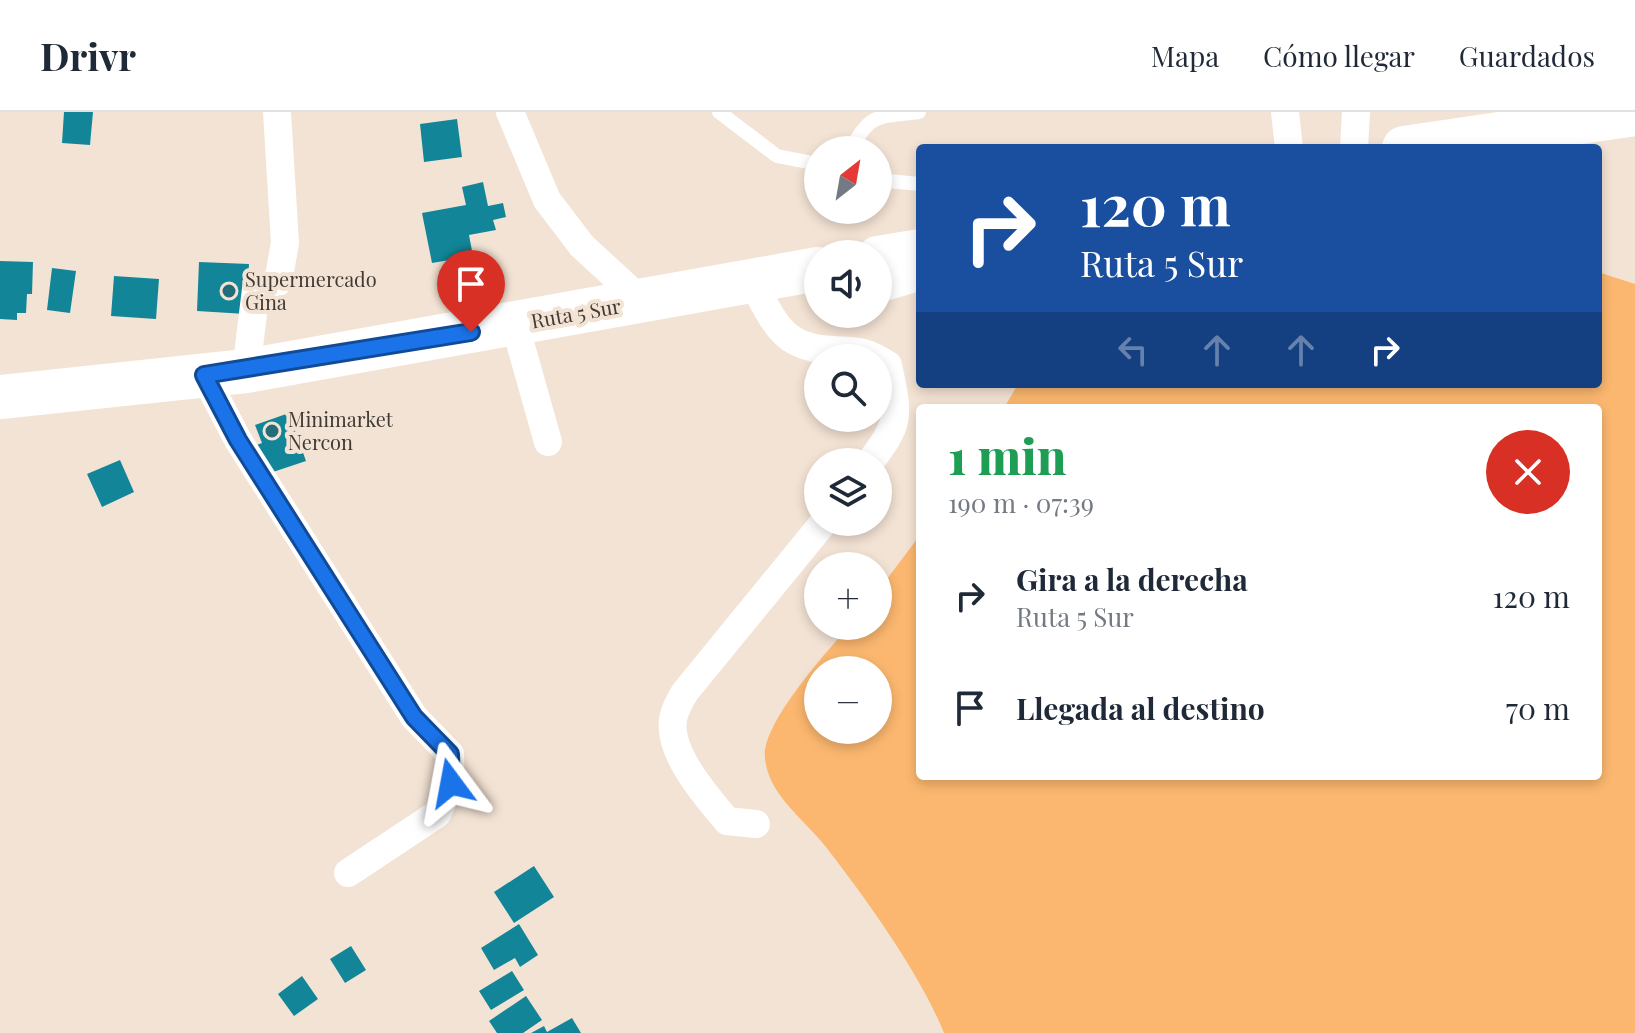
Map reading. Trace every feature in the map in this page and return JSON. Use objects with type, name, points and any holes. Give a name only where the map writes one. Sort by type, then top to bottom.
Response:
[{"type":"highway","points":[[1455,144],[1544,137],[1635,114]]},
{"type":"highway","points":[[892,256],[916,252]]},
{"type":"highway","name":"Ruta 5 Sur","points":[[0,397],[225,373],[515,325],[804,272]]},
{"type":"street","points":[[277,112],[285,243],[278,282],[256,289],[225,373],[238,440],[414,717],[450,754],[451,783],[437,814],[348,873]]},
{"type":"street","points":[[510,112],[547,200],[582,246],[643,302]]},
{"type":"street","points":[[1285,112],[1289,144]]},
{"type":"street","points":[[1354,144],[1356,112]]},
{"type":"street","points":[[892,288],[916,281]]},
{"type":"street","points":[[752,282],[790,341],[804,346]]},
{"type":"street","points":[[515,325],[548,442]]},
{"type":"street","points":[[892,388],[897,416],[892,428]]},
{"type":"street","points":[[756,824],[727,821],[697,786],[675,743],[673,718],[685,692],[813,536]]},
{"type":"lane","points":[[719,112],[777,156],[804,161]]},
{"type":"lane","points":[[858,136],[863,126],[879,118],[919,112]]},
{"type":"lane","points":[[892,181],[916,184]]},
{"type":"shaded area","points":[[1602,273],[1635,284],[1635,1033],[944,1033],[921,986],[891,937],[826,847],[773,784],[765,758],[767,744],[784,708],[804,680],[804,744],[892,744],[892,656],[824,656],[837,640],[892,640],[892,572],[916,540],[916,780],[1602,780],[1602,404],[1006,404],[1016,388],[1602,388]]},
{"type":"building","points":[[64,112],[93,112],[90,145],[62,143]]},
{"type":"building","points":[[457,119],[462,157],[424,162],[420,124]]},
{"type":"building","points":[[483,182],[488,206],[503,203],[506,217],[493,220],[496,230],[469,235],[473,256],[432,263],[422,213],[466,205],[462,187]]},
{"type":"building","points":[[0,261],[33,262],[32,294],[27,294],[26,313],[17,313],[17,320],[0,319]]},
{"type":"building","points":[[199,262],[249,264],[246,314],[197,311]]},
{"type":"building","points":[[52,268],[76,271],[70,313],[47,310]]},
{"type":"building","points":[[114,276],[159,279],[156,319],[111,316]]},
{"type":"building","points":[[289,413],[306,461],[261,476],[251,447],[262,443],[255,425]]},
{"type":"building","points":[[120,460],[134,492],[102,507],[87,474]]},
{"type":"building","points":[[534,866],[554,897],[514,923],[494,892]]},
{"type":"building","points":[[519,924],[538,955],[520,967],[515,958],[494,970],[481,948]]},
{"type":"building","points":[[351,946],[366,970],[345,983],[330,959]]},
{"type":"building","points":[[512,971],[524,990],[491,1010],[479,991]]},
{"type":"building","points":[[302,976],[318,999],[294,1016],[278,994]]},
{"type":"building","points":[[526,996],[542,1020],[523,1033],[497,1033],[489,1021]]},
{"type":"building","points":[[572,1018],[581,1033],[531,1033],[544,1026],[547,1032]]},
{"type":"place","name":"Supermercado Gina","points":[[229,291]]},
{"type":"place","name":"Minimarket Nercon","points":[[272,431]]},
{"type":"route","points":[[451,783],[450,754],[414,717],[308,554],[238,440],[204,375],[246,371],[471,332]]}]
